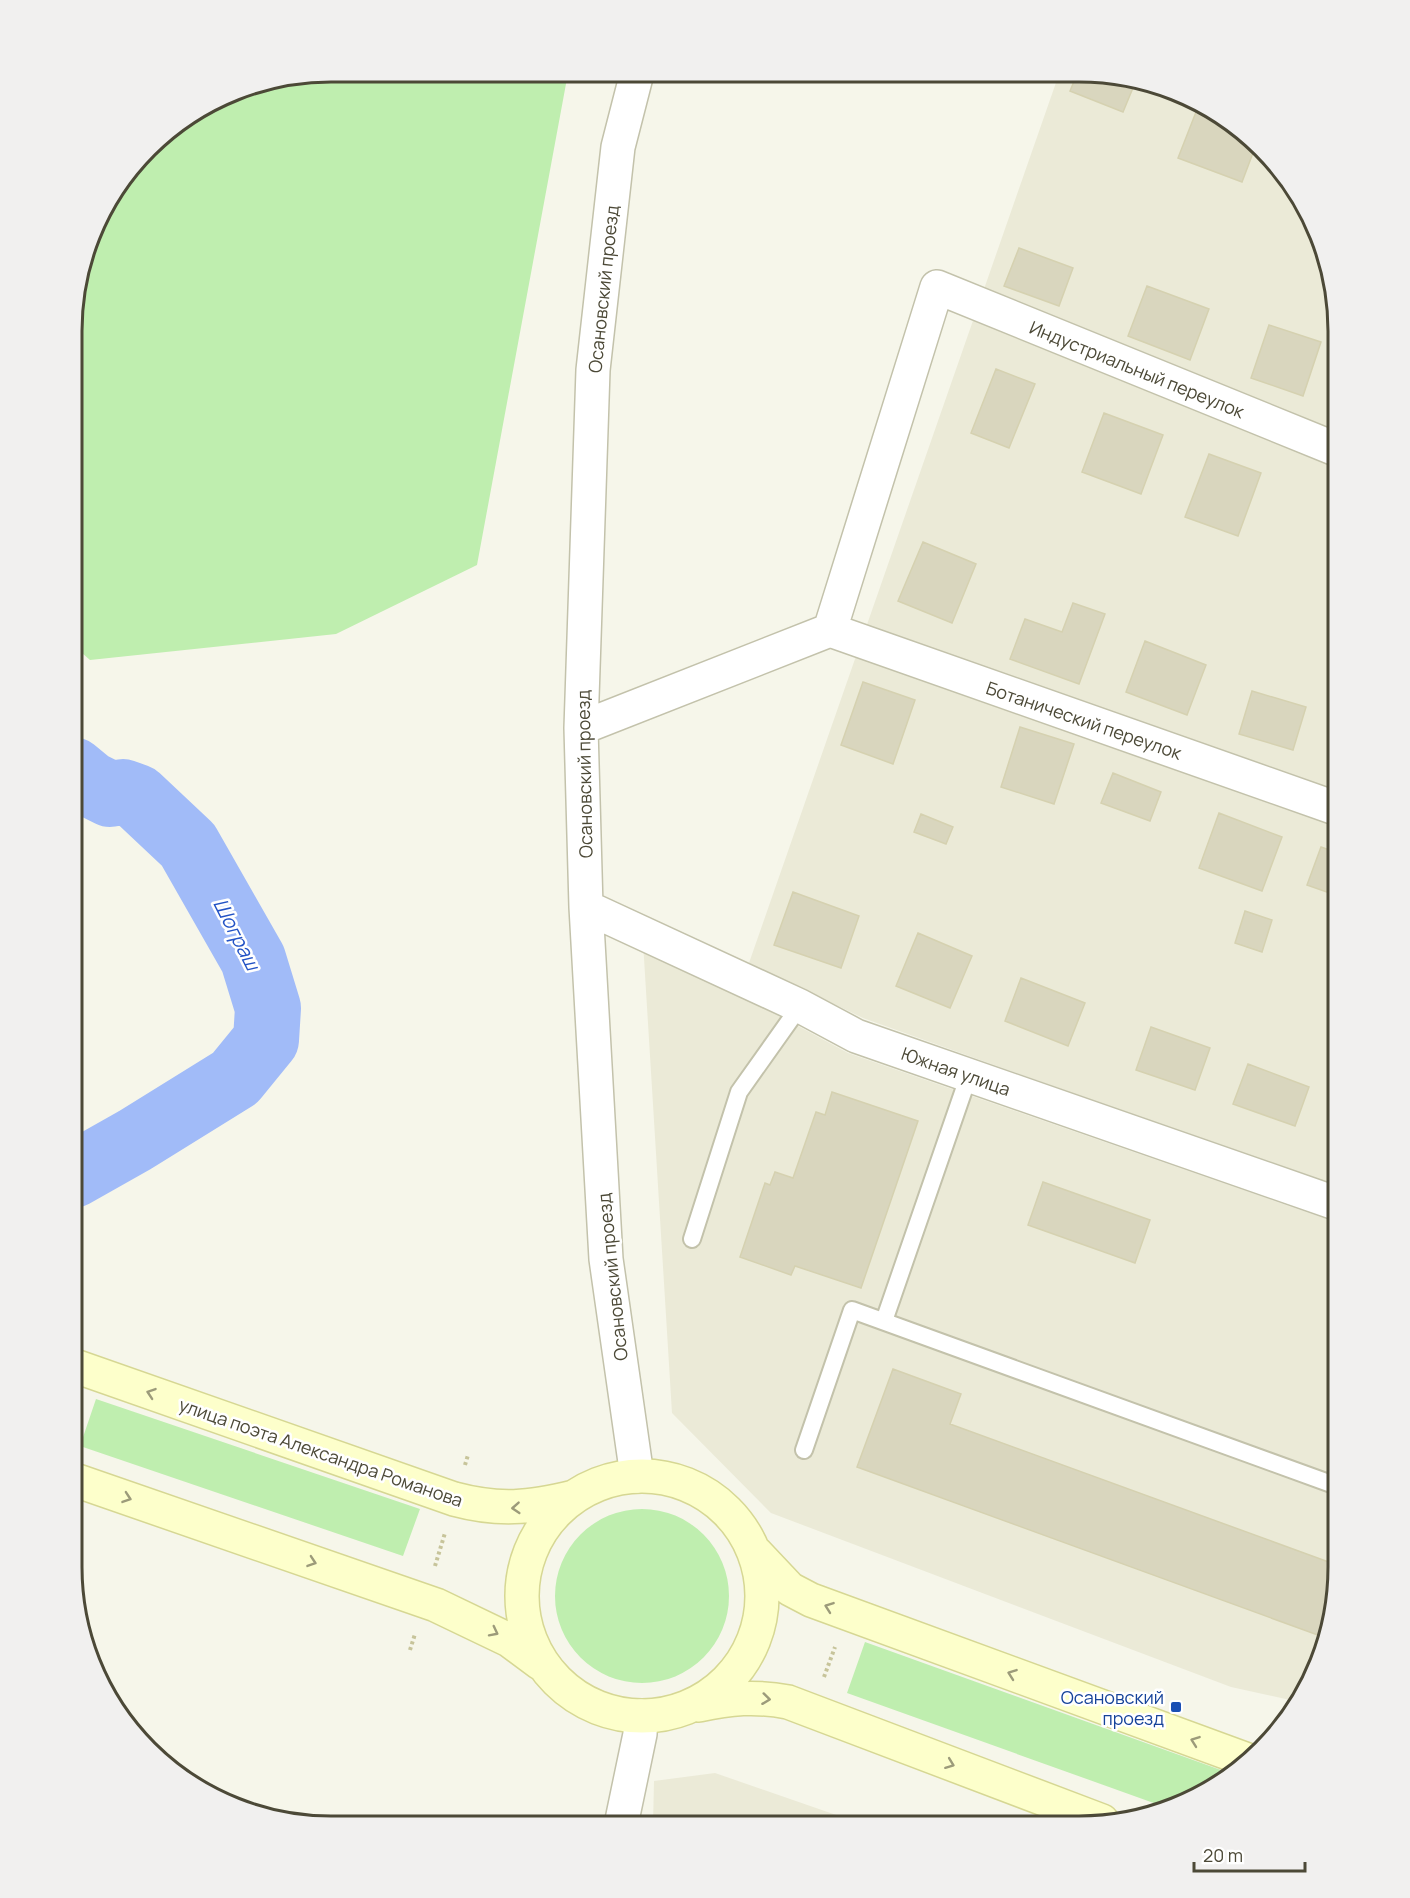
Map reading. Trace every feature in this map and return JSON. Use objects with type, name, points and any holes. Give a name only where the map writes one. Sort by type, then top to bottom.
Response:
[{"type":"main road","name":"улица поэта Александра Романова","points":[[82,1369],[454,1500],[508,1509],[539,1506],[573,1497]]},
{"type":"main road","points":[[546,1669],[527,1631],[523,1610],[524,1577],[532,1546],[543,1528],[573,1497],[603,1483],[637,1476],[677,1481],[705,1492],[736,1521],[753,1550],[790,1589],[811,1600],[1239,1757]]},
{"type":"main road","points":[[82,1482],[425,1601],[509,1640],[528,1652],[561,1685],[588,1702],[627,1716],[671,1713],[688,1707],[733,1698],[763,1698],[788,1702],[1087,1815]]},
{"type":"main road","points":[[688,1707],[704,1698],[730,1677],[750,1649],[761,1617],[762,1600],[762,1584],[753,1550]]},
{"type":"street","name":"Осановский проезд","points":[[635,82],[618,147],[593,370],[581,728],[586,907],[606,1259],[637,1476]]},
{"type":"street","name":"Индустриальный переулок","points":[[830,630],[937,287],[1328,446]]},
{"type":"street","points":[[581,728],[830,630]]},
{"type":"street","name":"Ботанический переулок","points":[[830,630],[1328,805]]},
{"type":"street","name":"Южная улица","points":[[586,907],[800,1006],[856,1036],[1328,1201]]},
{"type":"street","points":[[623,1816],[640,1734],[641,1716]]},
{"type":"lane","points":[[692,1239],[739,1092],[800,1006]]},
{"type":"lane","points":[[884,1321],[969,1076]]},
{"type":"lane","points":[[804,1450],[852,1310],[1328,1483]]},
{"type":"path","points":[[410,1650],[468,1455]]},
{"type":"path","points":[[811,1712],[848,1614]]},
{"type":"shaded area","points":[[1056,82],[1127,87],[1174,101],[1189,108],[1217,124],[1243,144],[1266,167],[1286,193],[1309,236],[1323,283],[1328,332],[1328,1184],[863,1018],[749,963]]},
{"type":"shaded area","points":[[643,942],[848,1053],[1328,1220],[1328,1566],[1323,1615],[1309,1662],[1289,1700],[1231,1687],[771,1513],[672,1413]]},
{"type":"shaded area","points":[[715,1773],[839,1816],[653,1816],[654,1781]]},
{"type":"green space","points":[[332,82],[566,82],[477,565],[336,634],[90,660],[82,653],[83,315],[87,283],[101,236],[124,193],[144,167],[167,144],[193,124],[236,101],[283,87]]},
{"type":"green space","points":[[96,1399],[420,1509],[403,1556],[82,1447],[82,1440]]},
{"type":"green space","points":[[642,1509],[675,1516],[690,1524],[703,1535],[714,1548],[722,1563],[729,1596],[722,1629],[714,1644],[703,1657],[690,1668],[675,1676],[642,1683],[609,1676],[594,1668],[581,1657],[570,1644],[562,1629],[555,1596],[562,1563],[570,1548],[581,1535],[594,1524],[609,1516]]},
{"type":"green space","points":[[865,1642],[1222,1770],[1189,1790],[1155,1803],[847,1693]]},
{"type":"building","points":[[1074,82],[1133,88],[1123,112],[1070,91]]},
{"type":"building","points":[[1196,112],[1217,124],[1253,153],[1242,182],[1178,158]]},
{"type":"building","points":[[1019,248],[1073,268],[1059,306],[1004,286]]},
{"type":"building","points":[[1147,286],[1209,309],[1190,360],[1128,336]]},
{"type":"building","points":[[1269,325],[1321,342],[1303,396],[1251,378]]},
{"type":"building","points":[[996,369],[1035,384],[1009,448],[971,433]]},
{"type":"building","points":[[1104,413],[1163,435],[1141,494],[1082,472]]},
{"type":"building","points":[[1209,454],[1261,473],[1238,536],[1185,517]]},
{"type":"building","points":[[923,542],[976,564],[952,623],[898,601]]},
{"type":"building","points":[[1073,603],[1105,614],[1079,684],[1010,659],[1025,619],[1062,632]]},
{"type":"building","points":[[1145,641],[1206,665],[1187,715],[1126,692]]},
{"type":"building","points":[[863,682],[915,700],[893,764],[841,745]]},
{"type":"building","points":[[1252,691],[1306,707],[1293,750],[1239,734]]},
{"type":"building","points":[[1020,727],[1074,744],[1054,804],[1001,787]]},
{"type":"building","points":[[1113,773],[1161,792],[1150,821],[1101,803]]},
{"type":"building","points":[[1219,813],[1282,837],[1262,891],[1199,868]]},
{"type":"building","points":[[921,814],[953,827],[946,844],[914,832]]},
{"type":"building","points":[[1321,847],[1328,849],[1328,892],[1307,885]]},
{"type":"building","points":[[793,892],[859,916],[841,968],[774,945]]},
{"type":"building","points":[[1245,911],[1272,920],[1262,952],[1235,943]]},
{"type":"building","points":[[918,933],[972,956],[950,1008],[896,986]]},
{"type":"building","points":[[1021,978],[1085,1003],[1068,1046],[1005,1021]]},
{"type":"building","points":[[1151,1027],[1210,1048],[1195,1090],[1136,1070]]},
{"type":"building","points":[[1248,1064],[1309,1087],[1295,1126],[1233,1104]]},
{"type":"building","points":[[832,1092],[918,1121],[861,1288],[795,1266],[791,1275],[740,1257],[765,1183],[770,1185],[775,1172],[793,1178],[816,1112],[825,1115]]},
{"type":"building","points":[[1043,1182],[1150,1220],[1135,1263],[1028,1225]]},
{"type":"building","points":[[893,1369],[961,1394],[950,1424],[1328,1562],[1323,1615],[1318,1635],[857,1467]]},
{"type":"waterway","name":"Шограш","points":[[82,777],[110,794],[123,792],[137,797],[188,845],[253,959],[268,1008],[266,1040],[235,1078],[82,1170]]},
{"type":"place","name":"Осановский проезд","points":[[1176,1707]]}]
